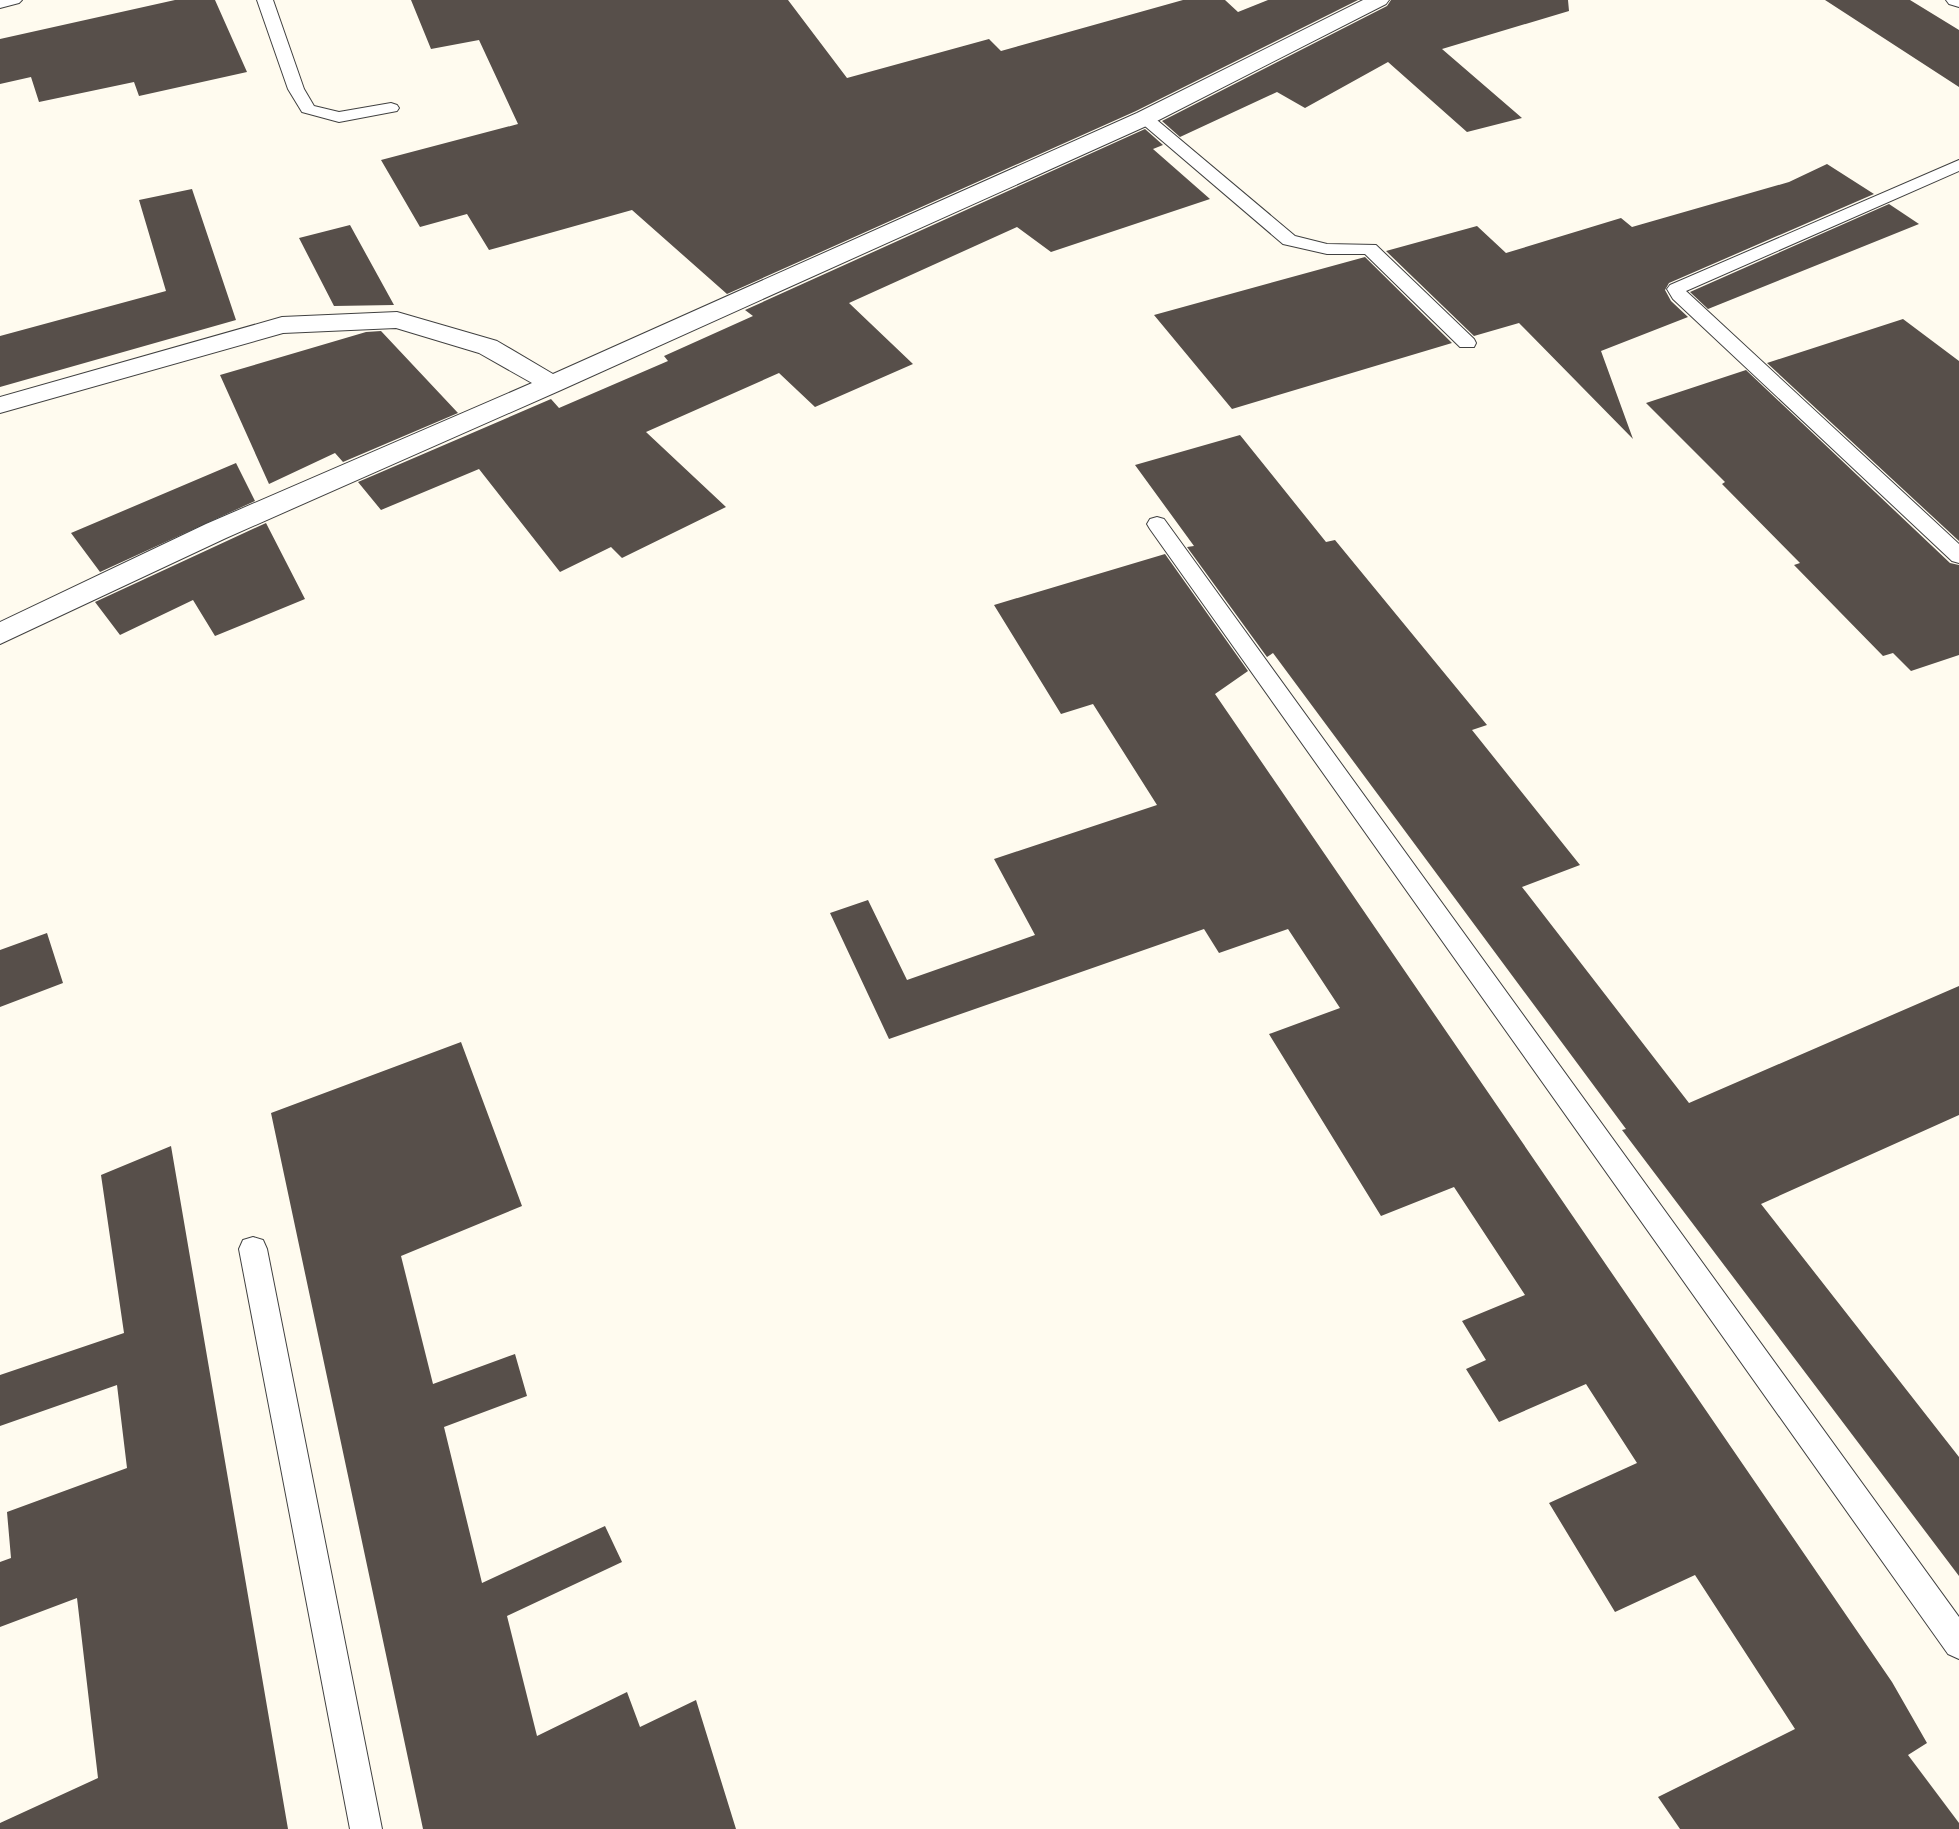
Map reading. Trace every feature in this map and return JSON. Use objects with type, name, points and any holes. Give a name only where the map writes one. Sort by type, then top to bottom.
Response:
[{"type":"street","points":[[0,634],[216,531],[552,384],[1145,118],[1379,0]]},
{"type":"street","points":[[0,405],[282,325],[397,320],[488,347],[552,384]]},
{"type":"lane","points":[[0,3],[14,0]]},
{"type":"lane","points":[[265,0],[296,89],[308,109],[339,117],[391,108]]},
{"type":"lane","points":[[1145,118],[1289,240],[1327,249],[1370,249],[1467,343]]},
{"type":"lane","points":[[1959,165],[1676,289],[1678,296],[1959,556]]},
{"type":"lane","points":[[1157,524],[1959,1643]]},
{"type":"lane","points":[[253,1249],[366,1829]]},
{"type":"building","points":[[175,0],[215,0],[247,72],[139,96],[134,82],[39,102],[31,77],[0,84],[0,39]]},
{"type":"building","points":[[411,0],[788,0],[847,78],[989,39],[1001,51],[1183,0],[1225,0],[1238,12],[1268,0],[1358,0],[1136,111],[727,294],[632,210],[489,250],[467,214],[420,227],[381,160],[518,124],[479,40],[431,49]]},
{"type":"building","points":[[1391,0],[1568,0],[1569,11],[1442,49],[1522,118],[1467,132],[1388,62],[1305,108],[1277,92],[1180,137],[1162,121],[1387,6]]},
{"type":"building","points":[[1825,0],[1910,0],[1959,30],[1959,87]]},
{"type":"building","points":[[1145,129],[1163,145],[1153,149],[1210,199],[1051,252],[1017,227],[849,303],[913,364],[815,407],[779,373],[646,432],[726,507],[622,558],[611,547],[560,572],[479,469],[381,510],[358,482],[551,399],[559,408],[668,361],[664,356],[753,316],[745,310]]},
{"type":"building","points":[[1827,164],[1874,194],[1669,283],[1665,290],[1671,301],[1688,317],[1601,351],[1633,439],[1519,323],[1474,336],[1386,251],[1477,226],[1506,253],[1621,218],[1632,227],[1789,182]]},
{"type":"building","points":[[192,189],[236,320],[0,387],[0,336],[166,291],[139,200]]},
{"type":"building","points":[[1889,204],[1919,224],[1708,309],[1690,292]]},
{"type":"building","points":[[350,225],[394,305],[334,306],[299,238]]},
{"type":"building","points":[[1365,257],[1452,343],[1232,409],[1154,315]]},
{"type":"building","points":[[1903,319],[1959,361],[1959,541],[1767,363]]},
{"type":"building","points":[[381,331],[458,413],[343,462],[335,453],[269,484],[220,375],[366,332]]},
{"type":"building","points":[[1746,370],[1950,563],[1959,565],[1959,655],[1911,671],[1893,653],[1883,656],[1794,565],[1800,563],[1722,484],[1725,482],[1646,403]]},
{"type":"building","points":[[1240,435],[1326,542],[1335,540],[1487,725],[1472,730],[1580,865],[1522,887],[1689,1103],[1959,986],[1959,1115],[1761,1204],[1959,1457],[1959,1576],[1622,1130],[1626,1129],[1273,653],[1267,657],[1187,547],[1194,546],[1135,465]]},
{"type":"building","points":[[236,463],[255,501],[100,572],[71,533]]},
{"type":"building","points":[[266,523],[305,599],[215,636],[193,600],[120,635],[95,602]]},
{"type":"building","points":[[1165,554],[1248,671],[1215,694],[1892,1682],[1927,1743],[1908,1755],[1959,1823],[1959,1829],[1680,1829],[1658,1797],[1795,1729],[1695,1575],[1615,1612],[1549,1503],[1637,1463],[1586,1384],[1499,1422],[1466,1369],[1486,1360],[1462,1321],[1525,1295],[1454,1187],[1381,1216],[1269,1034],[1340,1008],[1288,929],[1219,953],[1204,929],[889,1039],[830,913],[868,900],[907,980],[1035,935],[994,859],[1157,805],[1093,704],[1061,714],[994,605]]},
{"type":"building","points":[[47,933],[63,983],[0,1007],[0,950]]},
{"type":"building","points":[[461,1042],[522,1206],[401,1256],[433,1384],[515,1354],[527,1396],[444,1427],[482,1583],[605,1526],[622,1562],[507,1616],[537,1736],[627,1692],[640,1727],[696,1700],[736,1829],[423,1829],[271,1113]]},
{"type":"building","points":[[171,1146],[288,1829],[0,1829],[0,1823],[98,1778],[77,1598],[0,1627],[0,1562],[11,1558],[7,1512],[127,1468],[117,1385],[0,1426],[0,1375],[124,1333],[101,1175]]}]
